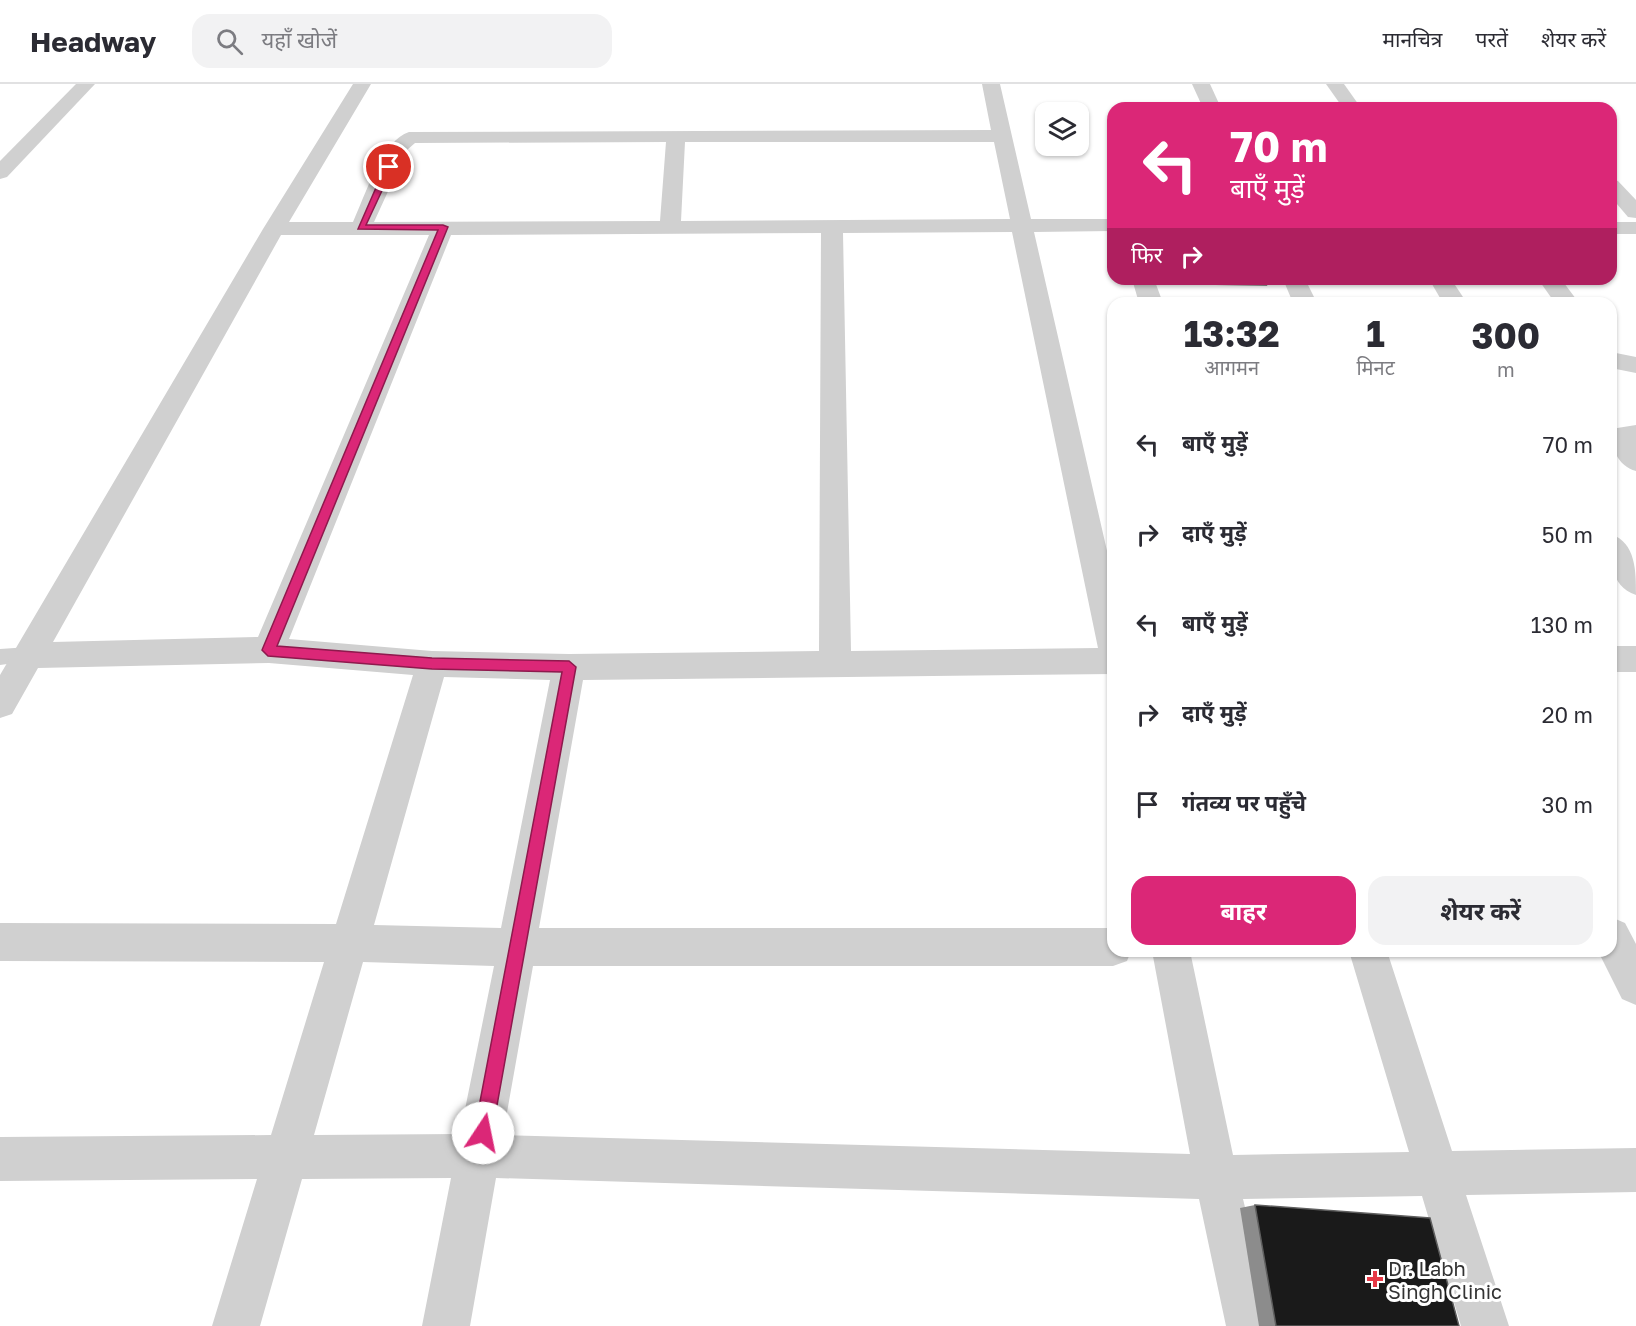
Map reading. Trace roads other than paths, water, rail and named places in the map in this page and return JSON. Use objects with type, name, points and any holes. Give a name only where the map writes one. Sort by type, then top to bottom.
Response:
[{"type":"street","points":[[0,173],[86,84]]},
{"type":"street","points":[[0,704],[14,656],[362,84]]},
{"type":"street","points":[[991,84],[1107,619]]},
{"type":"street","points":[[1201,84],[1209,102]]},
{"type":"street","points":[[1335,84],[1348,102]]},
{"type":"street","points":[[361,228],[398,147],[409,138],[428,135],[1002,136]]},
{"type":"street","points":[[670,226],[676,136]]},
{"type":"street","points":[[1617,191],[1636,212]]},
{"type":"street","points":[[274,229],[1107,225]]},
{"type":"street","points":[[832,226],[836,663]]},
{"type":"street","points":[[268,650],[443,227]]},
{"type":"street","points":[[1617,228],[1636,228]]},
{"type":"street","points":[[1617,361],[1636,365]]},
{"type":"street","points":[[1636,434],[1618,437],[1636,462]]},
{"type":"street","points":[[1617,553],[1636,583]]},
{"type":"street","points":[[14,656],[268,650],[432,664],[569,667],[1107,661]]},
{"type":"street","points":[[1617,659],[1636,659]]},
{"type":"street","points":[[236,1326],[432,664]]},
{"type":"street","points":[[446,1326],[569,667]]},
{"type":"street","points":[[0,942],[351,943],[517,947],[1107,947]]},
{"type":"street","points":[[1617,948],[1636,984]]},
{"type":"street","points":[[1172,957],[1216,1177],[1250,1326]]},
{"type":"street","points":[[1370,957],[1485,1326]]},
{"type":"street","points":[[0,1160],[479,1156],[1216,1177],[1636,1170]]},
{"type":"place","name":"Dr. Labh Singh Clinic","points":[[1375,1279]]}]
